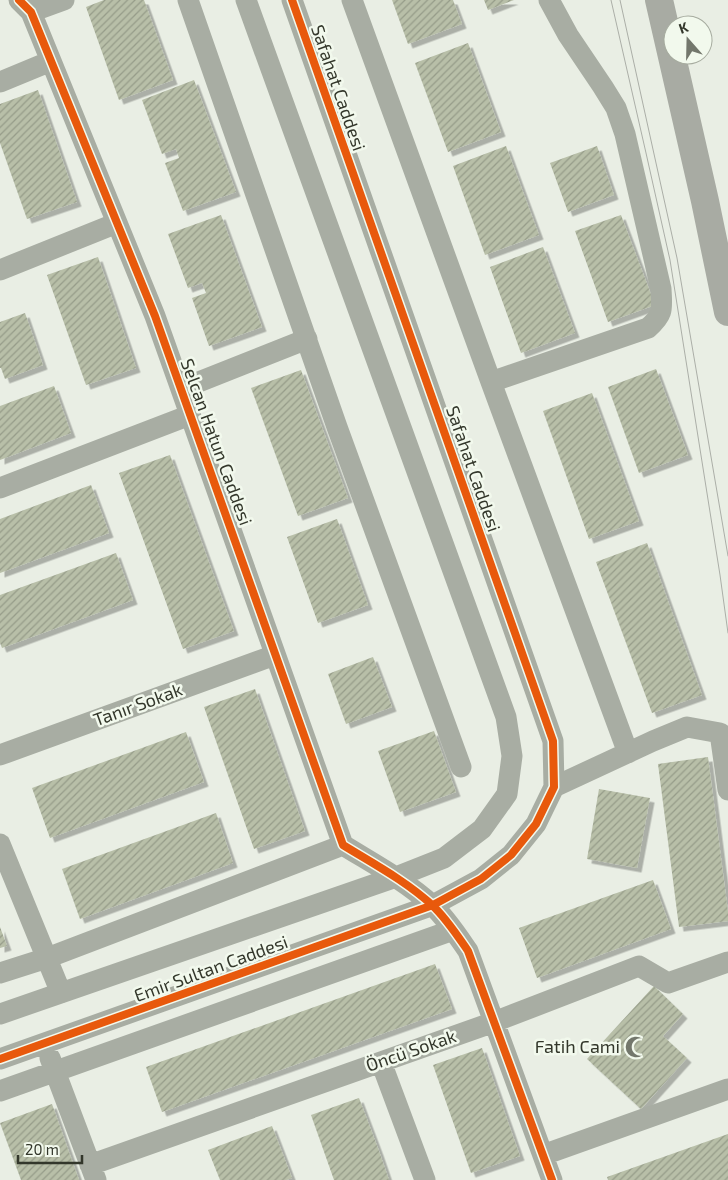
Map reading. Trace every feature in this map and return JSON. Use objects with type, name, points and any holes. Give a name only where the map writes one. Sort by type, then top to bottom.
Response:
[{"type":"highway","points":[[659,0],[705,201],[728,312]]},
{"type":"street","points":[[25,6],[64,0]]},
{"type":"street","points":[[188,0],[341,437],[461,767]]},
{"type":"street","points":[[246,0],[506,717],[512,756],[506,794],[482,830],[444,858],[396,878]]},
{"type":"street","name":"Safahat Caddesi","points":[[292,0],[553,741],[554,787],[536,824],[511,855],[481,879],[433,906]]},
{"type":"street","points":[[352,0],[628,753]]},
{"type":"street","points":[[491,382],[648,328],[658,320],[662,308],[661,289],[625,134],[616,108],[604,87],[568,35],[550,0]]},
{"type":"street","name":"Selcan Hatun Caddesi","points":[[25,6],[51,61],[155,316],[342,845]]},
{"type":"street","points":[[0,82],[51,61]]},
{"type":"street","points":[[0,270],[117,223]]},
{"type":"street","points":[[181,389],[307,339]]},
{"type":"street","points":[[0,488],[190,415]]},
{"type":"street","name":"Tanır Sokak","points":[[0,755],[275,655]]},
{"type":"street","points":[[554,787],[687,727],[720,733],[728,790]]},
{"type":"street","points":[[0,844],[61,993]]},
{"type":"street","points":[[0,974],[47,958],[342,845],[396,878],[433,906],[454,930],[468,951],[552,1180]]},
{"type":"street","name":"Emir Sultan Caddesi","points":[[0,1014],[396,878]]},
{"type":"street","name":"Emir Sultan Caddesi","points":[[0,1059],[433,906]]},
{"type":"street","points":[[0,1091],[454,930]]},
{"type":"street","name":"Öncü Sokak","points":[[93,1172],[639,966],[668,983],[728,962]]},
{"type":"street","points":[[45,1044],[93,1172]]},
{"type":"street","points":[[381,1062],[425,1180]]},
{"type":"street","points":[[543,1155],[728,1090]]},
{"type":"building","points":[[104,0],[144,0],[173,80],[119,100],[86,7]]},
{"type":"building","points":[[392,0],[453,0],[462,24],[408,44]]},
{"type":"building","points":[[484,0],[514,0],[488,10]]},
{"type":"building","points":[[468,43],[501,132],[448,152],[415,63]]},
{"type":"building","points":[[194,80],[236,192],[183,211],[165,163],[179,158],[176,149],[162,154],[142,100]]},
{"type":"building","points":[[38,90],[77,202],[27,219],[0,143],[0,104]]},
{"type":"building","points":[[506,146],[539,235],[485,255],[453,166]]},
{"type":"building","points":[[597,146],[614,195],[568,212],[550,163]]},
{"type":"building","points":[[221,215],[262,327],[209,346],[192,298],[206,293],[202,283],[188,288],[168,234]]},
{"type":"building","points":[[621,215],[655,305],[608,322],[575,231]]},
{"type":"building","points":[[543,247],[575,333],[521,353],[490,267]]},
{"type":"building","points":[[98,257],[136,368],[86,385],[47,275]]},
{"type":"building","points":[[25,313],[43,365],[5,379],[0,368],[0,322]]},
{"type":"building","points":[[656,369],[688,455],[639,473],[608,387]]},
{"type":"building","points":[[301,370],[348,498],[298,516],[251,388]]},
{"type":"building","points":[[54,386],[71,433],[0,460],[0,406]]},
{"type":"building","points":[[592,393],[639,521],[589,539],[543,411]]},
{"type":"building","points":[[170,455],[234,631],[183,649],[119,473]]},
{"type":"building","points":[[91,485],[109,533],[0,573],[0,519]]},
{"type":"building","points":[[337,519],[368,605],[318,623],[287,537]]},
{"type":"building","points":[[647,543],[702,695],[652,713],[596,562]]},
{"type":"building","points":[[116,553],[133,600],[2,648],[0,643],[0,595]]},
{"type":"building","points":[[373,657],[392,707],[346,724],[328,674]]},
{"type":"building","points":[[255,689],[305,831],[254,849],[204,707]]},
{"type":"building","points":[[434,731],[456,792],[400,812],[378,751]]},
{"type":"building","points":[[186,732],[204,782],[50,838],[32,788]]},
{"type":"building","points":[[708,757],[728,921],[679,927],[658,764]]},
{"type":"building","points":[[599,789],[650,798],[637,868],[587,859]]},
{"type":"building","points":[[216,813],[233,863],[80,919],[62,869]]},
{"type":"building","points":[[653,880],[671,929],[537,978],[519,928]]},
{"type":"building","points":[[0,927],[7,946],[0,948]]},
{"type":"building","points":[[435,964],[452,1009],[162,1112],[146,1067]]},
{"type":"building","name":"Fatih Cami","points":[[654,986],[683,1014],[663,1036],[687,1058],[641,1109],[587,1059]]},
{"type":"building","points":[[482,1048],[520,1156],[471,1173],[433,1065]]},
{"type":"building","points":[[359,1098],[389,1180],[334,1180],[311,1115]]},
{"type":"building","points":[[52,1104],[79,1180],[21,1180],[0,1123]]},
{"type":"building","points":[[272,1126],[292,1178],[286,1180],[220,1180],[208,1150]]},
{"type":"building","points":[[728,1134],[728,1180],[608,1180],[607,1177]]},
{"type":"tram line","points":[[611,0],[670,260],[728,633]]},
{"type":"tram line","points":[[620,0],[677,258],[728,556]]},
{"type":"cycle path","points":[[19,0],[31,12],[155,316],[343,845],[422,896],[442,915],[468,951],[552,1180]]},
{"type":"cycle path","points":[[0,1059],[433,905],[481,879],[511,855],[536,824],[554,787],[553,741],[292,0]]},
{"type":"place","name":"Fatih Cami","points":[[636,1047]]}]
